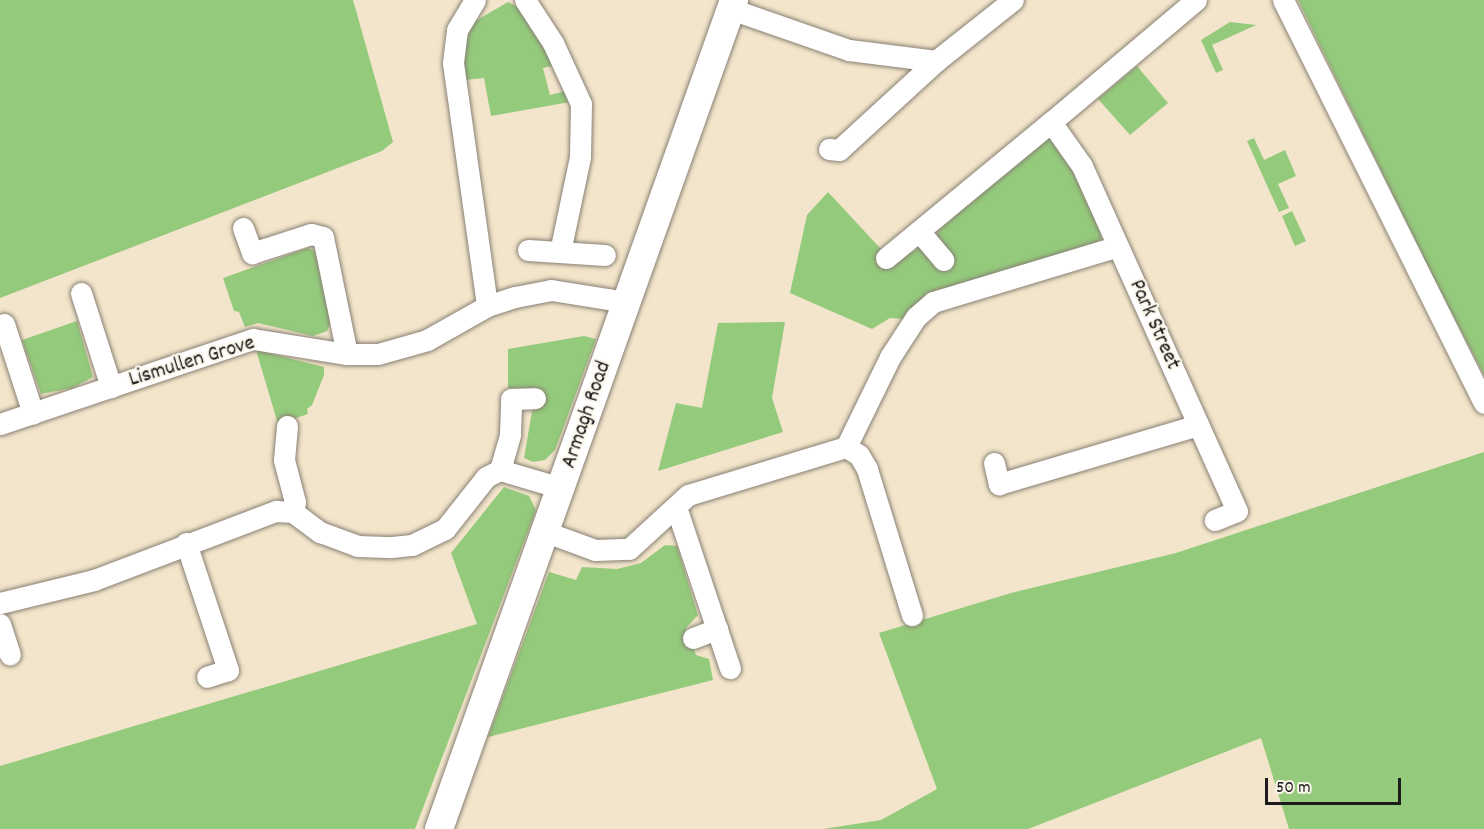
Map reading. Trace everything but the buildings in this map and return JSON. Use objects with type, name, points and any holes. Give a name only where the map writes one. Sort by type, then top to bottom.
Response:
[{"type":"main road","name":"Armagh Road","points":[[439,829],[733,5]]},
{"type":"street","points":[[475,0],[463,15],[457,30],[453,63],[487,306]]},
{"type":"street","points":[[525,0],[553,43],[581,104],[580,157],[560,252]]},
{"type":"street","points":[[829,149],[839,150],[936,61],[1013,0]]},
{"type":"street","points":[[886,258],[1196,0]]},
{"type":"street","points":[[1283,0],[1484,403]]},
{"type":"street","points":[[733,5],[849,50],[936,61]]},
{"type":"street","name":"Park Street","points":[[1051,122],[1082,166],[1237,511],[1215,520]]},
{"type":"street","points":[[243,228],[252,253],[311,234],[323,237],[347,354]]},
{"type":"street","points":[[919,231],[943,260]]},
{"type":"street","points":[[546,532],[595,550],[629,549],[688,495],[846,447],[890,357],[916,317],[933,302],[1118,246]]},
{"type":"street","points":[[528,250],[605,255]]},
{"type":"street","name":"Lismullen Grove","points":[[0,424],[254,339],[347,354],[378,354],[427,339],[487,306],[551,290],[627,302]]},
{"type":"street","points":[[81,293],[111,387]]},
{"type":"street","points":[[4,324],[33,413]]},
{"type":"street","points":[[500,470],[510,434],[510,399],[535,398]]},
{"type":"street","points":[[994,463],[999,484],[1198,425]]},
{"type":"street","points":[[287,426],[284,460],[295,502],[293,512]]},
{"type":"street","points":[[846,447],[859,455],[867,469],[912,615]]},
{"type":"street","points":[[0,603],[94,580],[186,543],[276,511],[293,512],[320,532],[357,546],[412,545],[445,529],[486,477],[500,470],[561,488]]},
{"type":"street","points":[[676,507],[730,668]]},
{"type":"street","points":[[186,543],[228,670],[207,677]]},
{"type":"street","points":[[0,624],[10,654]]},
{"type":"street","points":[[693,638],[717,629]]},
{"type":"green space","points":[[0,0],[353,0],[393,142],[382,151],[0,298]]},
{"type":"green space","points":[[1298,0],[1484,0],[1484,375],[1430,271]]},
{"type":"green space","points":[[508,2],[524,10],[556,65],[543,68],[550,95],[569,90],[570,102],[491,116],[484,78],[465,80],[461,59],[465,35],[472,23]]},
{"type":"green space","points":[[1230,22],[1256,25],[1212,45],[1223,70],[1216,73],[1201,40]]},
{"type":"green space","points":[[1137,66],[1168,103],[1130,135],[1098,99]]},
{"type":"green space","points":[[1053,138],[1063,145],[1101,233],[1101,239],[1090,246],[904,319],[890,318],[872,329],[790,293],[807,215],[828,192],[894,263],[919,248],[925,249],[937,238],[938,231],[1043,139]]},
{"type":"green space","points":[[1254,138],[1264,160],[1285,150],[1296,176],[1278,184],[1289,208],[1279,212],[1247,141]]},
{"type":"green space","points":[[1292,211],[1306,241],[1295,246],[1282,216]]},
{"type":"green space","points":[[308,248],[315,251],[331,322],[327,331],[313,336],[258,323],[245,327],[239,312],[234,311],[223,278]]},
{"type":"green space","points":[[77,321],[93,377],[72,388],[41,394],[22,340]]},
{"type":"green space","points":[[785,322],[772,398],[783,432],[658,471],[676,403],[702,408],[718,323]]},
{"type":"green space","points":[[584,336],[596,339],[555,450],[545,460],[533,462],[524,458],[536,388],[508,388],[508,349]]},
{"type":"green space","points":[[256,350],[324,367],[324,375],[312,405],[307,409],[308,414],[278,424]]},
{"type":"green space","points":[[1484,452],[1484,829],[1289,829],[1261,738],[1028,829],[823,829],[881,820],[937,789],[879,633],[1011,593],[1176,553]]},
{"type":"green space","points":[[504,487],[529,496],[536,510],[415,829],[0,829],[0,766],[477,624],[451,553]]},
{"type":"green space","points":[[665,545],[677,546],[698,615],[686,628],[696,655],[709,659],[713,680],[488,737],[549,572],[576,580],[582,567],[617,569],[641,563]]}]
